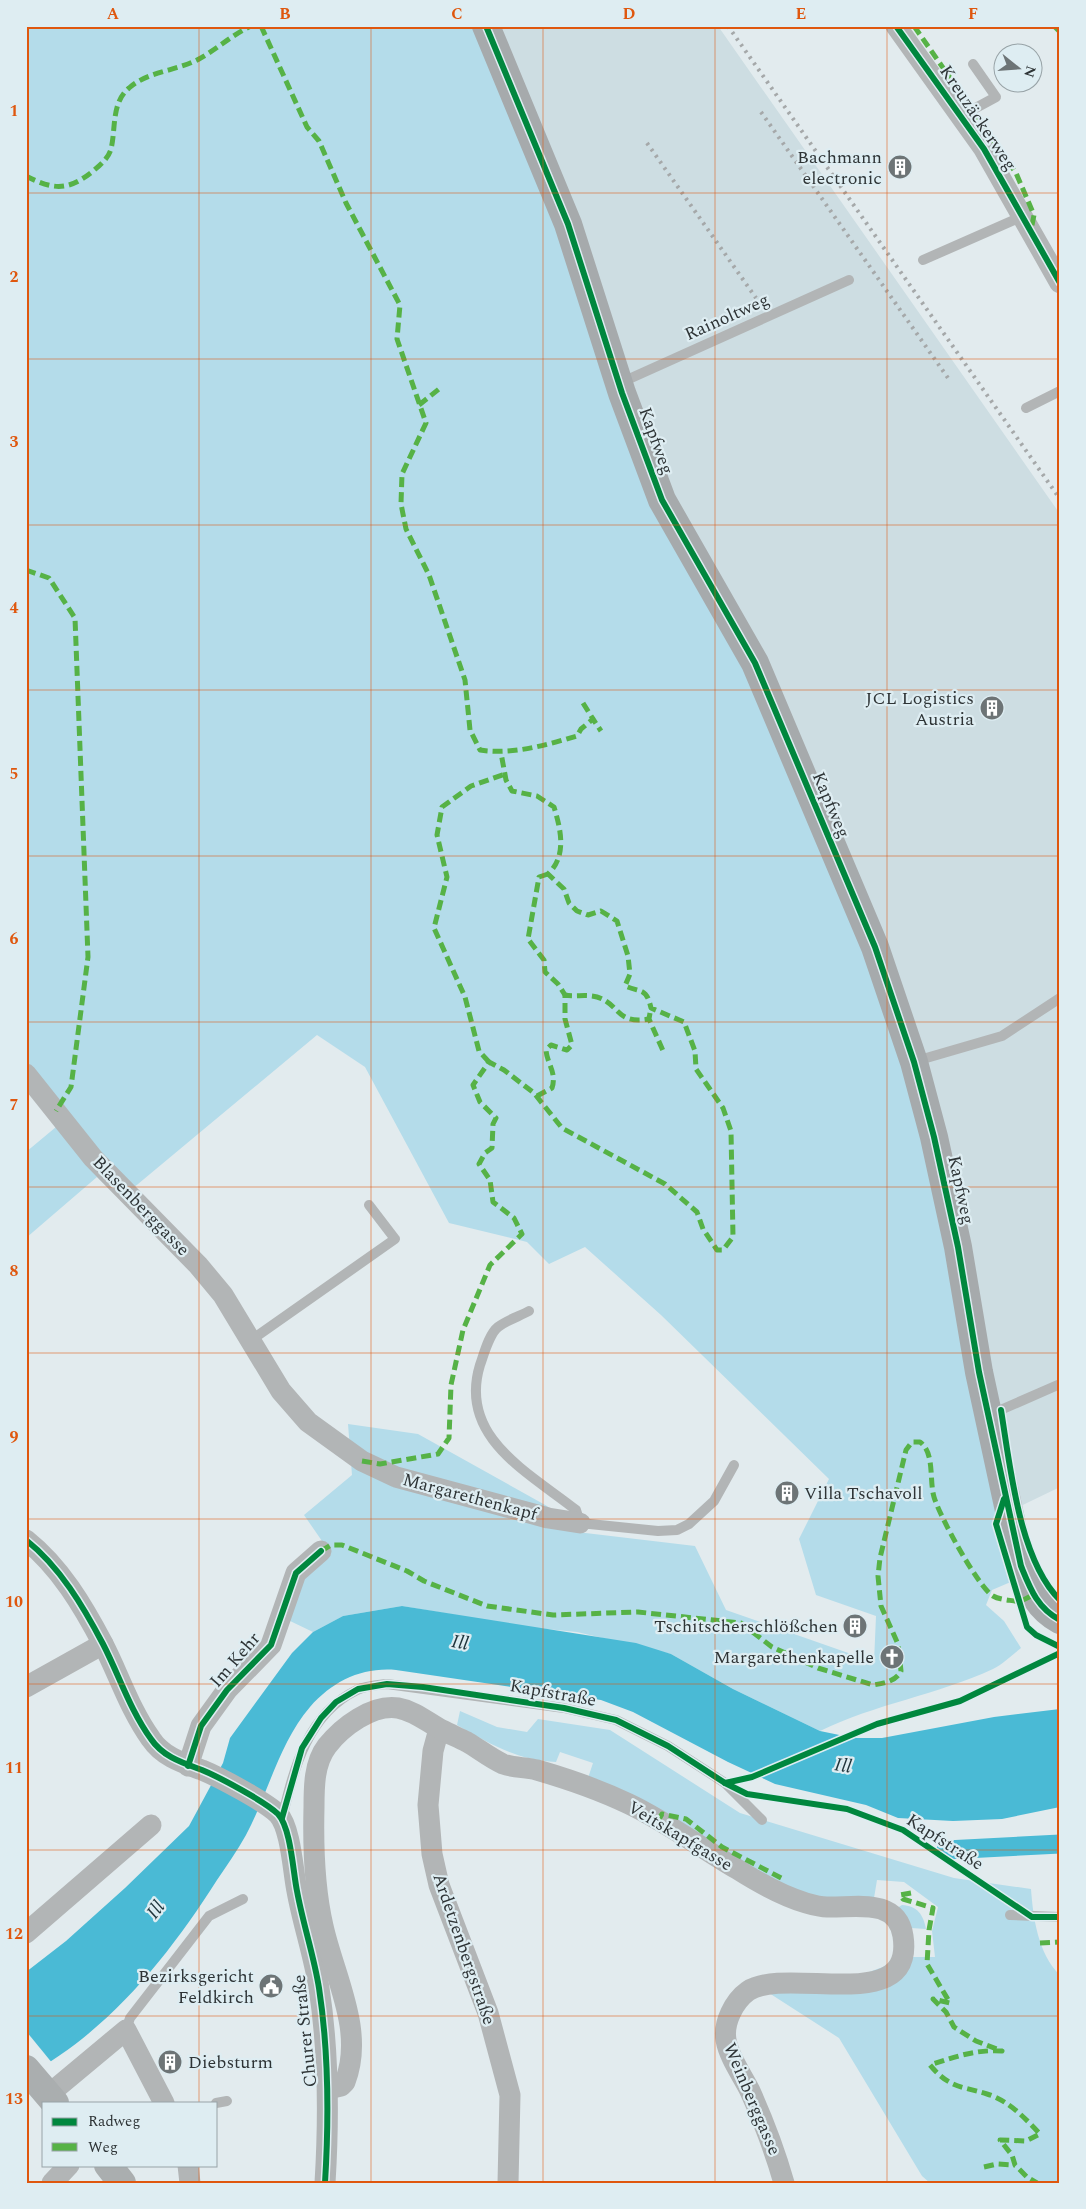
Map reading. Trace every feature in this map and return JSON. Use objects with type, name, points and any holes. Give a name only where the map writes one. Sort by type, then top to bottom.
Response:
[{"type":"main road","points":[[109,2166],[122,2183]]},
{"type":"street","name":"Kapfweg","points":[[486,26],[568,224],[619,383],[662,500],[755,663],[875,947],[914,1062],[934,1137],[956,1238],[988,1416],[1021,1566],[1033,1595],[1049,1614],[1060,1620]]},
{"type":"street","name":"Kreuzäckerweg","points":[[896,26],[988,156],[1060,283]]},
{"type":"street","name":"Blasenberggasse","points":[[26,1074],[93,1158],[198,1265],[223,1295],[281,1391],[308,1422],[362,1462]]},
{"type":"street","name":"Margarethenkapf","points":[[362,1462],[396,1477],[548,1518],[580,1523]]},
{"type":"street","points":[[26,1540],[67,1582],[103,1644],[124,1691],[155,1745],[171,1758],[212,1775],[276,1813]]},
{"type":"street","name":"Im Kehr","points":[[188,1766],[201,1726],[227,1690],[271,1644],[296,1573],[321,1552]]},
{"type":"street","points":[[26,1687],[103,1644]]},
{"type":"street","points":[[328,2088],[336,2087],[344,2082],[352,2046],[346,2009],[322,1925],[315,1871],[314,1793],[318,1765],[326,1747],[340,1733],[356,1719],[379,1710],[398,1708],[415,1713],[439,1729]]},
{"type":"street","name":"Veitskapfgasse","points":[[439,1729],[505,1764],[525,1767],[573,1781],[630,1804],[743,1873],[787,1896],[825,1908],[872,1906],[884,1910],[898,1922],[903,1946]]},
{"type":"street","name":"Ardetzenbergstraße","points":[[439,1729],[433,1751],[428,1805],[432,1854],[439,1885],[488,2013],[510,2095],[508,2183]]},
{"type":"street","name":"Churer Straße","points":[[276,1813],[287,1834],[303,1926],[319,1987],[326,2046],[328,2088],[325,2183]]},
{"type":"street","points":[[26,1933],[151,1825]]},
{"type":"street","name":"Weinberggasse","points":[[784,2183],[775,2153],[752,2096],[727,2044],[726,2025],[733,2008],[747,1992],[759,1986],[794,1982],[850,1985],[876,1982],[890,1976],[897,1968],[902,1958],[903,1946]]},
{"type":"street","points":[[41,2086],[126,2030],[163,2102]]},
{"type":"street","points":[[52,2183],[68,2166]]},
{"type":"street","points":[[188,2166],[190,2183]]},
{"type":"lane","points":[[962,118],[972,110],[996,97],[973,64]]},
{"type":"lane","points":[[923,260],[1023,216]]},
{"type":"lane","name":"Rainoltweg","points":[[619,383],[849,280]]},
{"type":"lane","points":[[1026,408],[1060,391]]},
{"type":"lane","points":[[914,1062],[1002,1036],[1060,998]]},
{"type":"lane","points":[[250,1341],[395,1239],[370,1206]]},
{"type":"lane","name":"Margarethenkapf","points":[[529,1311],[497,1328],[484,1353],[476,1378],[477,1410],[484,1429],[501,1452],[576,1510],[580,1523],[658,1531],[677,1530],[689,1524],[714,1501],[734,1465]]},
{"type":"lane","points":[[988,1416],[1060,1384]]},
{"type":"lane","name":"Kapfstraße","points":[[276,1813],[302,1748],[321,1718],[336,1702],[358,1689],[387,1684],[564,1708],[616,1720],[668,1746],[725,1783],[762,1820]]},
{"type":"lane","points":[[126,2030],[130,2018],[209,1916],[243,1899]]},
{"type":"lane","points":[[1010,1915],[1032,1917],[1060,1916]]},
{"type":"shaded area","points":[[26,26],[486,26],[622,393],[755,663],[914,1062],[1013,1581],[992,1590],[986,1605],[1004,1621],[1021,1648],[997,1667],[950,1686],[862,1714],[820,1731],[733,1689],[671,1654],[577,1632],[526,1627],[402,1606],[343,1616],[313,1632],[288,1620],[300,1580],[331,1554],[304,1515],[352,1475],[348,1424],[418,1434],[547,1506],[577,1532],[695,1546],[726,1610],[874,1662],[876,1616],[816,1595],[799,1539],[829,1479],[661,1315],[585,1247],[549,1264],[527,1242],[449,1223],[365,1067],[317,1035],[120,1199],[97,1177],[26,1238],[26,1152],[56,1127],[26,1087]]},
{"type":"shaded area","points":[[486,26],[718,26],[1060,514],[1060,1487],[1008,1512],[690,551]]},
{"type":"shaded area","points":[[460,1711],[497,1727],[527,1732],[538,1719],[610,1730],[740,1813],[954,1878],[1031,1889],[1038,1935],[1046,1957],[1060,1975],[1060,2183],[930,2183],[922,2176],[839,2038],[769,1993],[820,1990],[910,1957],[935,1957],[932,1931],[938,1907],[904,1882],[877,1880],[874,1898],[825,1900],[790,1889],[588,1778],[593,1763],[560,1752],[556,1762],[529,1758],[504,1750],[457,1725]]},
{"type":"shaded area","points":[[902,1905],[912,1907],[919,1912],[926,1929],[911,1928],[897,1908]]},
{"type":"water","name":"Ill","points":[[402,1606],[636,1643],[671,1654],[733,1689],[820,1731],[854,1738],[882,1738],[994,1717],[1060,1709],[1060,1807],[1002,1819],[953,1821],[898,1818],[866,1805],[775,1784],[728,1762],[633,1712],[601,1700],[396,1670],[371,1671],[338,1683],[319,1698],[299,1721],[282,1753],[243,1841],[198,1909],[157,1964],[110,2015],[84,2038],[26,2076],[26,1972],[66,1941],[125,1888],[189,1826],[223,1763],[230,1738],[292,1653],[313,1632],[343,1616]]},
{"type":"pier","points":[[26,2031],[53,2064],[26,2079]]},
{"type":"waterway","points":[[946,1850],[1060,1844]]},
{"type":"railway","points":[[728,26],[1060,499]]},
{"type":"railway","points":[[761,112],[948,378]]},
{"type":"railway","points":[[647,143],[756,298]]},
{"type":"marked path","points":[[26,176],[52,186],[68,185],[83,178],[101,164],[110,153],[119,101],[129,88],[145,78],[199,59],[251,26]]},
{"type":"marked path","points":[[261,26],[307,127],[319,141],[346,203],[400,305],[397,339],[426,423],[402,474],[401,504],[406,529],[429,575],[465,680],[470,730],[480,750],[492,751],[529,748],[577,736],[581,729],[593,719],[601,731]]},
{"type":"marked path","points":[[914,26],[1016,173],[1034,215],[1031,230]]},
{"type":"marked path","points":[[1054,26],[1060,32]]},
{"type":"marked path","points":[[419,405],[439,389]]},
{"type":"marked path","points":[[26,570],[49,578],[75,618],[88,957],[71,1087],[56,1111]]},
{"type":"marked path","points":[[583,703],[593,719]]},
{"type":"marked path","points":[[362,1461],[380,1464],[438,1454],[449,1438],[451,1385],[463,1330],[490,1265],[522,1234],[514,1218],[493,1202],[490,1180],[479,1164],[485,1153],[492,1148],[493,1124],[496,1118],[480,1102],[473,1085],[489,1062],[504,1070],[534,1093],[562,1128],[665,1184],[697,1212],[703,1229],[717,1250],[723,1250],[733,1237],[731,1131],[723,1108],[696,1069],[695,1051],[684,1022],[651,1008],[645,994],[625,986],[630,974],[628,956],[617,921],[601,911],[588,915],[577,911],[569,903],[564,889],[548,874],[558,859],[561,842],[554,807],[537,796],[512,791],[506,780],[501,753]]},
{"type":"marked path","points":[[489,1062],[479,1051],[465,997],[434,928],[447,877],[437,835],[442,807],[471,786],[505,774]]},
{"type":"marked path","points":[[548,874],[539,877],[528,939],[544,960],[545,972],[558,984],[565,995]]},
{"type":"marked path","points":[[537,1096],[552,1088],[553,1073],[546,1050],[551,1045],[567,1050],[572,1045],[565,1019],[565,995],[597,997],[610,1004],[624,1017],[638,1020],[649,1019]]},
{"type":"marked path","points":[[650,1013],[649,1019],[664,1053]]},
{"type":"marked path","points":[[321,1551],[331,1545],[342,1545],[487,1606],[553,1615],[638,1612],[741,1623],[772,1647],[818,1668],[873,1685],[893,1679],[901,1671],[898,1644],[881,1606],[878,1576],[880,1558],[906,1450],[912,1442],[920,1442],[925,1447],[930,1460],[934,1497],[937,1506],[960,1550],[986,1590],[993,1596],[1019,1602],[1033,1595]]},
{"type":"marked path","points":[[658,1821],[662,1814],[686,1819],[722,1847],[785,1880]]},
{"type":"marked path","points":[[911,1893],[900,1895],[903,1899],[933,1908],[929,1930],[927,1964],[950,2003],[933,1999],[946,2012],[954,2027],[976,2041],[1002,2051],[975,2052],[930,2065],[937,2073],[950,2082],[995,2097],[1009,2105],[1023,2116],[1040,2134],[1026,2141],[1000,2140],[1012,2155],[1015,2165],[1027,2177],[1037,2183]]},
{"type":"marked path","points":[[1040,1943],[1060,1942]]},
{"type":"marked path","points":[[984,2167],[997,2164],[1015,2165]]},
{"type":"cycle path","points":[[486,26],[568,224],[622,393],[662,500],[755,663],[875,947],[914,1062],[934,1137],[958,1247],[979,1372],[1021,1566],[1035,1597],[1045,1610],[1060,1620]]},
{"type":"cycle path","points":[[896,26],[984,149],[1060,283]]},
{"type":"cycle path","points":[[1001,1410],[1013,1484],[1026,1537],[1046,1583],[1060,1600]]},
{"type":"cycle path","points":[[1004,1499],[996,1524],[1027,1627],[1036,1635],[1060,1647]]},
{"type":"cycle path","points":[[26,1540],[50,1562],[79,1602],[103,1644],[137,1716],[156,1745],[174,1759],[210,1773],[272,1809],[278,1814],[286,1829],[302,1916],[317,1976],[325,2037],[327,2086],[325,2183]]},
{"type":"cycle path","points":[[188,1766],[201,1726],[227,1690],[271,1645],[296,1573],[321,1551]]},
{"type":"cycle path","points":[[725,1783],[752,1777],[877,1724],[960,1701],[1060,1653]]},
{"type":"cycle path","points":[[282,1818],[302,1748],[321,1718],[336,1702],[358,1689],[387,1684],[423,1687],[564,1708],[616,1720],[668,1746],[725,1783],[747,1794],[847,1809],[903,1830],[1032,1917],[1060,1917]]},
{"type":"place","name":"Bachmann electronic","points":[[900,167]]},
{"type":"place","name":"JCL Logistics Austria","points":[[992,708]]},
{"type":"place","name":"Villa Tschavoll","points":[[787,1493]]},
{"type":"place","name":"Tschitscherschlößchen","points":[[855,1626]]},
{"type":"place","name":"Margarethenkapelle","points":[[892,1657]]},
{"type":"place","name":"Bezirksgericht Feldkirch","points":[[271,1986]]},
{"type":"place","name":"Diebsturm","points":[[170,2062]]}]
